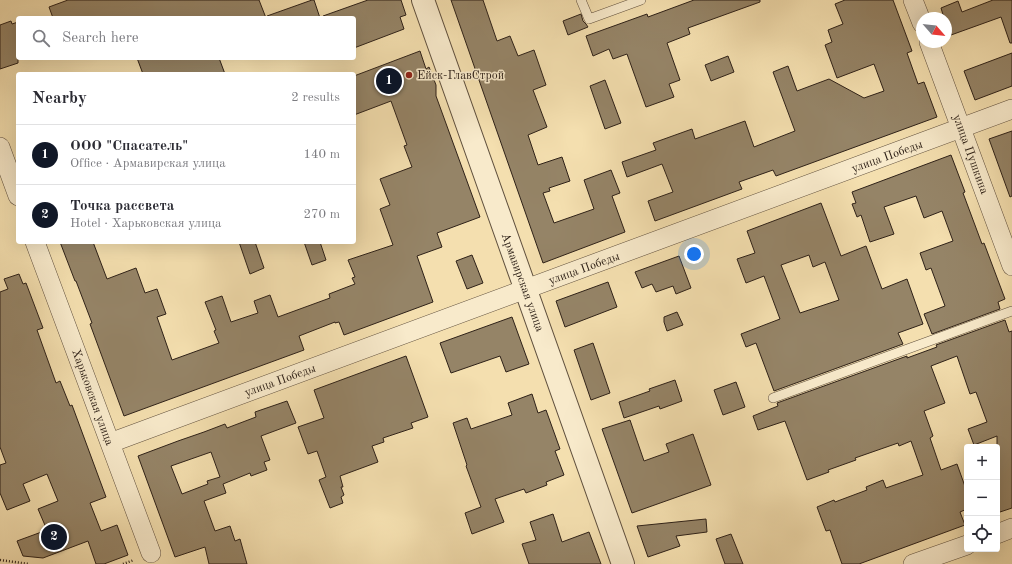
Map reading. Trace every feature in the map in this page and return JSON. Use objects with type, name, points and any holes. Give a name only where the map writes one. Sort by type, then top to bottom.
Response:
[{"type":"street","name":"Армавирская улица","points":[[423,0],[624,564]]},
{"type":"street","points":[[914,0],[918,12]]},
{"type":"street","name":"улица Пушкина","points":[[931,48],[1012,266]]},
{"type":"street","name":"улица Победы","points":[[110,443],[1012,109]]},
{"type":"street","points":[[0,147],[16,191]]},
{"type":"street","name":"Харьковская улица","points":[[36,244],[151,553]]},
{"type":"street","points":[[1000,533],[1012,528]]},
{"type":"street","points":[[913,564],[964,546]]},
{"type":"lane","points":[[581,0],[589,19],[641,0]]},
{"type":"lane","points":[[773,398],[1012,311]]},
{"type":"path","points":[[0,560],[29,564]]},
{"type":"building","points":[[68,0],[259,0],[265,16],[52,16],[49,7]]},
{"type":"building","points":[[314,0],[319,16],[267,16]]},
{"type":"building","points":[[368,0],[401,0],[406,15],[400,17],[404,29],[356,47],[356,16],[323,16]]},
{"type":"building","points":[[451,0],[483,0],[497,41],[510,36],[518,56],[534,50],[546,85],[533,90],[547,127],[528,135],[538,165],[562,157],[570,181],[549,188],[550,191],[543,193],[554,223],[594,209],[584,180],[611,170],[620,193],[612,196],[625,232],[543,263]]},
{"type":"building","points":[[694,0],[760,0],[760,2],[688,28],[690,34],[667,43],[680,80],[669,84],[674,97],[646,107],[627,54],[613,59],[609,49],[593,56],[586,36],[647,14],[648,17]]},
{"type":"building","points":[[845,0],[893,0],[912,51],[907,53],[918,84],[924,82],[937,117],[776,176],[773,170],[739,182],[742,189],[655,221],[648,201],[673,192],[662,164],[627,177],[622,162],[656,150],[653,143],[692,129],[695,139],[745,121],[754,147],[795,131],[773,72],[788,66],[797,91],[829,79],[864,98],[884,91],[874,64],[837,78],[825,45],[832,42],[828,30],[843,24],[835,4]]},
{"type":"building","points":[[993,0],[1012,0],[1012,43],[1010,43],[1001,17],[952,35],[952,12],[942,12],[941,8],[958,1],[962,12]]},
{"type":"building","points":[[581,14],[583,21],[588,27],[568,35],[563,21]]},
{"type":"building","points":[[11,21],[12,24],[16,23],[16,60],[18,60],[18,63],[0,69],[0,25]]},
{"type":"building","points":[[420,51],[426,69],[429,67],[436,85],[436,96],[480,217],[437,233],[442,247],[417,256],[433,302],[344,335],[339,322],[335,322],[299,336],[304,350],[124,416],[90,324],[92,323],[61,244],[94,244],[107,279],[136,268],[145,293],[157,289],[166,314],[157,317],[172,360],[219,343],[214,331],[216,330],[205,302],[222,296],[231,322],[258,313],[254,301],[270,295],[278,317],[330,298],[329,294],[355,284],[352,278],[355,277],[348,260],[393,245],[380,209],[390,205],[380,179],[412,167],[404,146],[407,145],[391,101],[356,114],[356,75]]},
{"type":"building","points":[[1012,53],[1012,86],[975,100],[964,71]]},
{"type":"building","points":[[728,56],[734,72],[711,81],[705,65]]},
{"type":"building","points":[[138,60],[220,60],[224,72],[142,72]]},
{"type":"building","points":[[605,80],[621,123],[605,129],[590,86]]},
{"type":"building","points":[[1012,131],[1012,196],[1010,197],[989,139]]},
{"type":"building","points":[[951,155],[982,244],[984,243],[1005,299],[998,302],[1000,309],[932,334],[924,314],[945,306],[931,268],[926,270],[920,253],[953,241],[942,211],[924,218],[916,196],[884,207],[894,234],[870,242],[861,215],[857,217],[852,204],[856,203],[852,192]]},
{"type":"building","points":[[821,203],[841,256],[866,246],[882,289],[907,279],[923,324],[898,333],[903,344],[774,391],[756,343],[746,347],[741,334],[780,319],[764,276],[746,283],[737,259],[755,253],[747,231]],"holes":[[[809,255],[813,267],[825,262],[839,300],[800,313],[781,265]]]},
{"type":"building","points":[[240,244],[256,244],[264,268],[250,274]]},
{"type":"building","points":[[305,244],[321,244],[326,260],[312,265]]},
{"type":"building","points":[[472,255],[483,283],[467,289],[456,261]]},
{"type":"building","points":[[679,256],[691,288],[676,294],[673,286],[656,292],[652,284],[642,288],[635,272]]},
{"type":"building","points":[[19,274],[23,284],[26,283],[43,328],[37,330],[56,383],[60,381],[70,406],[72,405],[106,497],[90,503],[101,531],[117,525],[128,555],[104,564],[96,564],[88,541],[43,558],[23,556],[17,541],[47,530],[38,509],[58,501],[47,474],[23,484],[30,501],[7,510],[0,493],[0,465],[6,463],[0,447],[0,292],[8,289],[4,279]]},
{"type":"building","points":[[608,282],[617,307],[565,327],[556,301]]},
{"type":"building","points":[[677,312],[683,325],[667,331],[664,317]]},
{"type":"building","points":[[512,317],[529,364],[506,372],[500,356],[451,373],[440,343]]},
{"type":"building","points":[[1005,320],[1009,332],[1012,331],[1012,508],[1000,512],[1000,444],[997,444],[997,436],[974,444],[968,429],[987,422],[976,392],[970,394],[957,356],[931,366],[945,403],[924,411],[933,436],[930,438],[941,470],[957,464],[964,484],[964,510],[960,512],[964,525],[859,564],[842,564],[830,530],[826,531],[817,507],[867,490],[866,487],[883,480],[886,488],[923,475],[911,441],[899,446],[898,443],[855,458],[856,460],[828,470],[829,472],[807,480],[785,421],[758,430],[753,416],[778,406],[777,403],[907,356],[907,358],[937,347],[936,345]]},
{"type":"building","points":[[593,343],[610,393],[591,400],[574,350]]},
{"type":"building","points":[[406,356],[428,417],[411,423],[413,428],[383,438],[384,442],[372,446],[378,462],[340,476],[343,487],[341,487],[344,495],[341,497],[343,503],[330,508],[319,480],[326,477],[317,451],[308,454],[298,427],[324,418],[314,390]]},
{"type":"building","points":[[675,380],[682,401],[660,409],[659,406],[624,418],[619,402]]},
{"type":"building","points":[[736,382],[745,407],[723,415],[714,390]]},
{"type":"building","points":[[532,394],[538,413],[546,410],[560,449],[555,451],[564,475],[546,482],[547,485],[526,493],[524,489],[495,499],[504,522],[472,534],[465,513],[481,507],[466,466],[467,465],[453,423],[467,418],[471,429],[512,415],[508,403]]},
{"type":"building","points":[[287,401],[296,423],[261,436],[270,460],[264,462],[267,470],[251,476],[250,473],[223,484],[226,493],[204,501],[215,531],[230,526],[235,541],[240,539],[247,564],[209,564],[205,547],[175,557],[138,456],[225,424],[227,428],[256,417],[255,412]],"holes":[[[211,452],[220,477],[207,481],[208,484],[182,494],[171,466]]]},
{"type":"building","points":[[630,420],[644,461],[669,452],[666,444],[693,434],[711,485],[632,513],[602,429]]},
{"type":"building","points":[[553,514],[562,542],[589,532],[601,564],[529,564],[522,544],[536,540],[530,522]]},
{"type":"building","points":[[706,519],[707,532],[676,536],[680,546],[648,557],[637,526]]},
{"type":"building","points":[[731,534],[743,564],[725,564],[716,539]]},
{"type":"place","name":"Ейск-ГлавСтрой","points":[[409,75]]},
{"type":"place","name":"ООО \"Спасатель\"","points":[[389,81]]},
{"type":"place","name":"Точка рассвета","points":[[54,537]]}]
